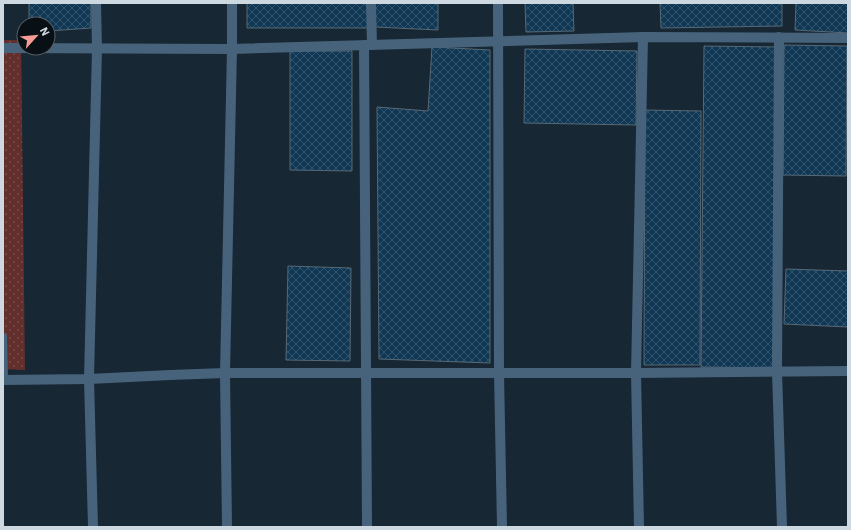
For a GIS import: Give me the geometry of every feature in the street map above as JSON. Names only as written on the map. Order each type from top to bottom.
[{"type":"street","points":[[93,527],[89,379],[97,49],[96,3]]},
{"type":"street","points":[[227,527],[225,373],[232,3]]},
{"type":"street","points":[[367,527],[366,373],[368,45],[371,3]]},
{"type":"street","points":[[498,3],[499,373],[502,527]]},
{"type":"street","points":[[3,48],[232,50],[643,37],[848,38]]},
{"type":"street","points":[[639,527],[636,373],[643,37]]},
{"type":"street","points":[[779,37],[777,371],[782,527]]},
{"type":"street","points":[[3,380],[89,379],[225,373],[636,373],[848,371]]},
{"type":"lane","points":[[3,337],[3,380]]},
{"type":"shaded area","points":[[3,40],[16,40],[16,56],[21,56],[25,370],[3,369]]},
{"type":"building","points":[[29,3],[91,3],[91,28],[56,30],[56,16],[29,16]]},
{"type":"building","points":[[247,3],[367,3],[368,28],[247,28]]},
{"type":"building","points":[[374,3],[438,3],[438,30],[375,27]]},
{"type":"building","points":[[525,3],[573,3],[574,31],[526,32]]},
{"type":"building","points":[[660,3],[782,3],[782,26],[661,28]]},
{"type":"building","points":[[796,3],[848,3],[848,33],[795,30]]},
{"type":"building","points":[[784,45],[847,46],[846,176],[783,175]]},
{"type":"building","points":[[704,46],[776,47],[773,368],[701,367]]},
{"type":"building","points":[[432,47],[490,50],[490,363],[379,359],[377,107],[428,111]]},
{"type":"building","points":[[525,49],[637,51],[636,125],[524,123]]},
{"type":"building","points":[[290,51],[352,51],[352,171],[290,170]]},
{"type":"building","points":[[645,110],[701,111],[700,365],[644,365]]},
{"type":"building","points":[[288,266],[351,268],[350,361],[286,360]]},
{"type":"building","points":[[786,269],[848,271],[848,327],[784,324]]}]
